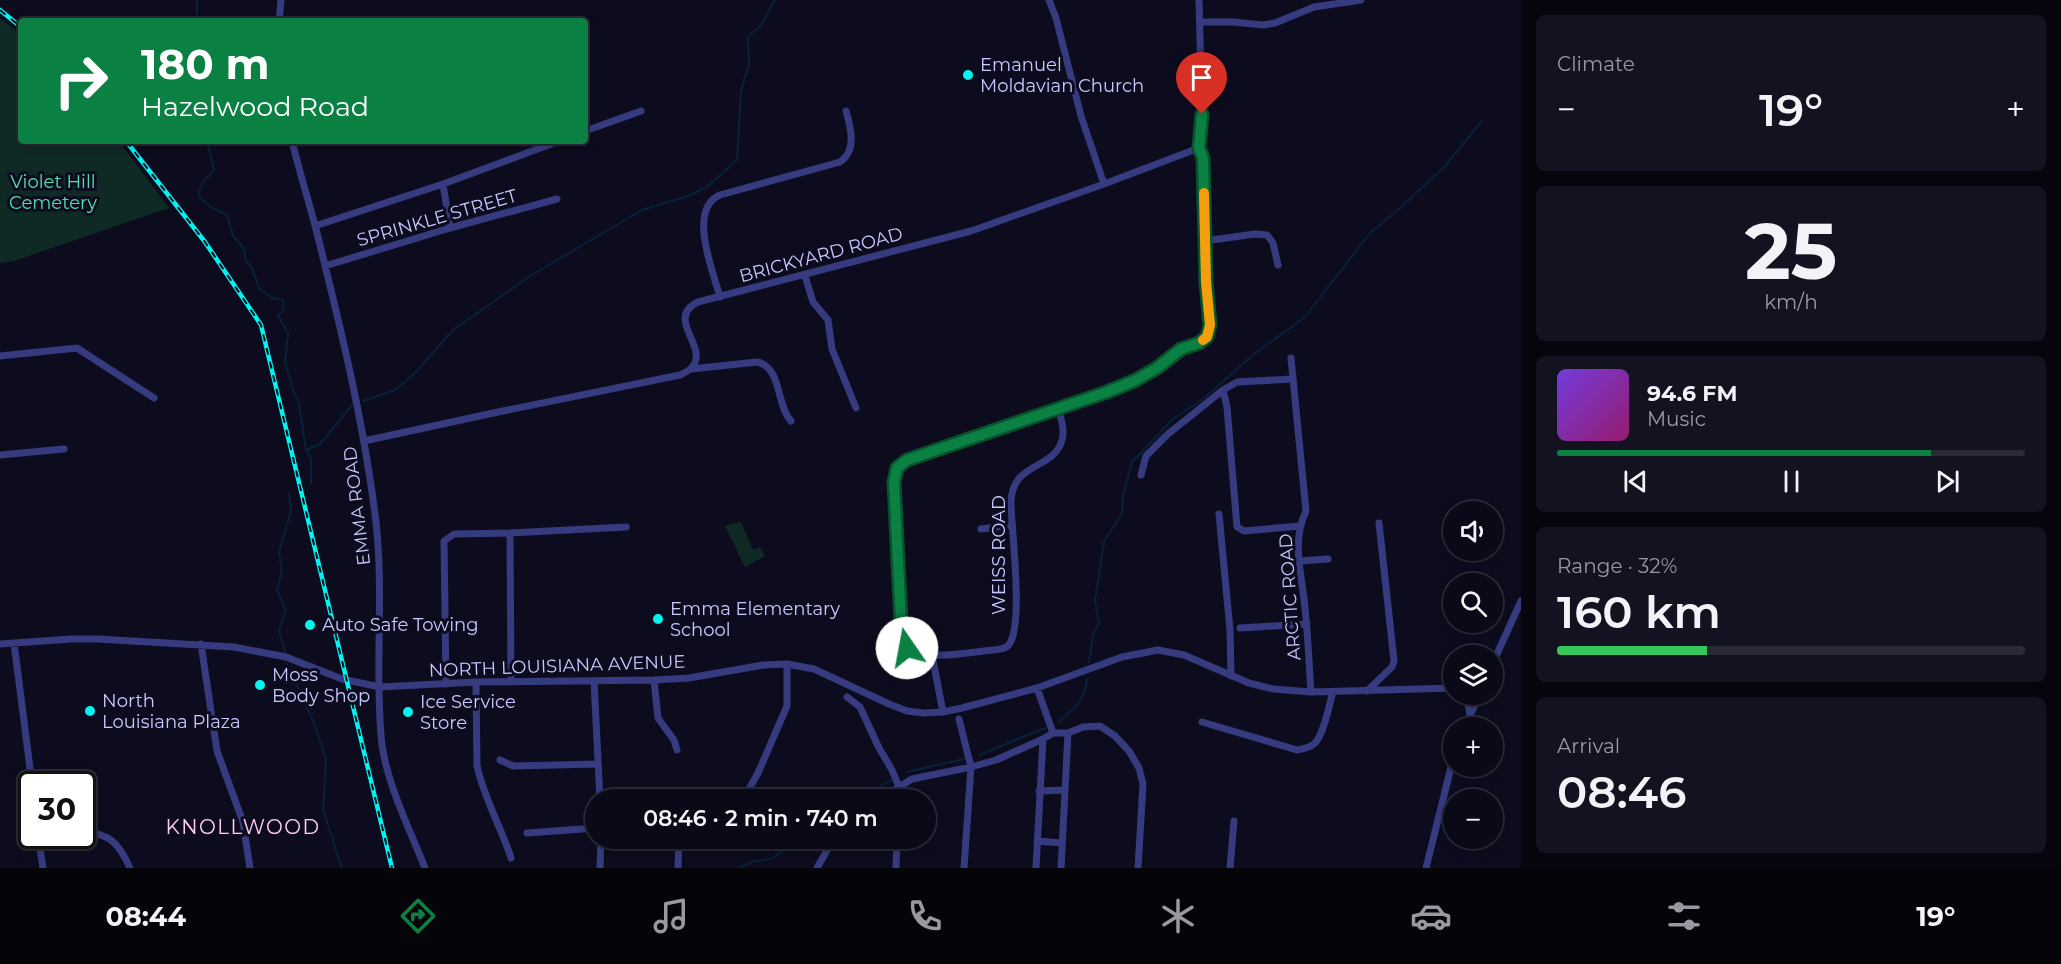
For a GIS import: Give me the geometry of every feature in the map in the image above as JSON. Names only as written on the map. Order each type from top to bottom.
[{"type":"street","points":[[279,18],[280,0]]},
{"type":"street","points":[[1049,0],[1056,18],[1081,116],[1104,184]]},
{"type":"street","points":[[942,712],[932,655],[916,653],[907,648],[901,622],[894,482],[897,468],[907,460],[1134,381],[1157,368],[1181,349],[1199,343],[1207,337],[1210,325],[1203,158],[1199,148],[1202,114],[1199,0]]},
{"type":"street","points":[[1200,22],[1263,25],[1314,7],[1364,1]]},
{"type":"street","points":[[588,130],[641,111]]},
{"type":"street","points":[[720,297],[703,234],[705,213],[711,201],[720,195],[829,167],[843,160],[851,143],[851,130],[846,111]]},
{"type":"street","name":"EMMA ROAD","points":[[293,144],[356,395],[364,441],[376,524],[381,591],[381,736],[389,776],[425,868]]},
{"type":"street","points":[[315,226],[442,184],[551,144]]},
{"type":"street","name":"BRICKYARD ROAD","points":[[691,369],[696,362],[696,353],[685,324],[687,310],[698,302],[971,231],[1199,148]]},
{"type":"street","points":[[442,184],[450,228]]},
{"type":"street","name":"SPRINKLE STREET","points":[[325,266],[450,228],[557,199]]},
{"type":"street","points":[[1205,241],[1255,234],[1267,235],[1273,243],[1278,265]]},
{"type":"street","points":[[805,276],[811,298],[828,320],[832,349],[856,408]]},
{"type":"street","points":[[0,356],[77,348],[154,398]]},
{"type":"street","name":"ARCTIC ROAD","points":[[1291,358],[1306,511],[1299,526],[1299,561],[1307,624],[1311,692]]},
{"type":"street","points":[[364,441],[680,375],[691,369],[757,362],[763,363],[772,372],[783,410],[790,421]]},
{"type":"street","points":[[1141,475],[1146,456],[1168,434],[1223,390],[1237,382],[1293,379]]},
{"type":"street","points":[[1223,390],[1227,407],[1238,527],[1244,531],[1299,526]]},
{"type":"street","name":"WEISS ROAD","points":[[932,655],[994,650],[1010,644],[1014,630],[1016,596],[1011,494],[1019,476],[1054,454],[1062,441],[1063,429],[1058,409]]},
{"type":"street","points":[[0,455],[64,449]]},
{"type":"street","points":[[1219,514],[1230,630],[1231,676]]},
{"type":"street","points":[[1367,692],[1392,667],[1394,661],[1379,523]]},
{"type":"street","points":[[981,529],[1012,525]]},
{"type":"street","points":[[446,684],[444,541],[454,534],[626,527]]},
{"type":"street","points":[[510,533],[511,682]]},
{"type":"street","points":[[1299,561],[1329,559]]},
{"type":"street","points":[[1501,645],[1521,601]]},
{"type":"street","points":[[1240,627],[1307,624]]},
{"type":"street","name":"NORTH LOUISIANA AVENUE","points":[[0,644],[80,639],[234,647],[294,660],[342,679],[380,687],[476,682],[654,680],[689,678],[762,665],[787,664],[814,669],[907,711],[942,712],[1037,688],[1122,657],[1149,651],[1171,651],[1249,683],[1274,688],[1311,692],[1443,689]]},
{"type":"street","points":[[14,644],[30,771]]},
{"type":"street","points":[[201,644],[217,751],[243,822],[250,868]]},
{"type":"street","points":[[749,789],[786,706],[787,664]]},
{"type":"street","points":[[654,680],[658,718],[674,740],[677,750]]},
{"type":"street","points":[[594,681],[599,789]]},
{"type":"street","points":[[476,682],[477,766],[511,858]]},
{"type":"street","points":[[1037,688],[1053,733]]},
{"type":"street","points":[[1202,722],[1297,750],[1306,749],[1314,744],[1319,736],[1333,692]]},
{"type":"street","points":[[847,697],[860,707],[899,787]]},
{"type":"street","points":[[1468,705],[1470,715]]},
{"type":"street","points":[[1470,715],[1474,705]]},
{"type":"street","points":[[959,719],[971,767],[964,868]]},
{"type":"street","points":[[896,789],[912,779],[996,760],[1053,733],[1068,733],[1083,727],[1100,726],[1122,743],[1139,768],[1143,784],[1138,868]]},
{"type":"street","points":[[1061,868],[1068,733]]},
{"type":"street","points":[[1036,868],[1043,739]]},
{"type":"street","points":[[500,760],[513,766],[598,764]]},
{"type":"street","points":[[1426,868],[1449,777]]},
{"type":"street","points":[[1040,791],[1065,790]]},
{"type":"street","points":[[1230,868],[1234,821]]},
{"type":"street","points":[[527,834],[585,829]]},
{"type":"street","points":[[96,833],[117,844],[130,868]]},
{"type":"street","points":[[1037,841],[1062,843]]},
{"type":"street","points":[[40,849],[43,868]]},
{"type":"street","points":[[600,868],[601,849]]},
{"type":"street","points":[[678,849],[678,868]]},
{"type":"street","points":[[817,868],[828,849]]},
{"type":"street","points":[[896,868],[897,849]]},
{"type":"green space","name":"Violet Hill Cemetery","points":[[0,18],[18,32],[18,144],[121,144],[169,208],[14,261],[0,263]]},
{"type":"green space","points":[[741,522],[753,550],[760,547],[765,556],[745,567],[725,526]]},
{"type":"waterway","points":[[197,0],[197,18]]},
{"type":"waterway","points":[[363,401],[395,390],[414,374],[453,330],[530,276],[642,210],[691,195],[708,186],[737,160],[741,90],[749,64],[748,37],[761,25],[775,0]]},
{"type":"waterway","points":[[1089,663],[1093,634],[1099,624],[1095,600],[1104,542],[1122,513],[1123,495],[1132,462],[1173,419],[1203,399],[1253,355],[1305,317],[1370,233],[1444,167],[1482,121]]},
{"type":"waterway","points":[[208,144],[214,170],[203,182],[198,196],[211,207],[227,215],[233,236],[244,249],[246,261],[252,268],[259,288],[272,298],[283,300],[284,309],[278,316],[288,333],[285,362],[299,403],[306,450],[311,459],[311,484]]},
{"type":"waterway","points":[[306,450],[320,444],[352,405]]},
{"type":"waterway","points":[[285,652],[279,630],[286,611],[277,590],[282,570],[279,552],[291,511],[289,493]]},
{"type":"waterway","points":[[287,664],[314,723],[326,760],[323,810],[342,868]]},
{"type":"waterway","points":[[1058,722],[1078,704],[1084,693],[1087,679]]},
{"type":"waterway","points":[[979,755],[1045,728]]},
{"type":"waterway","points":[[907,772],[964,759]]},
{"type":"waterway","points":[[876,789],[893,779]]},
{"type":"waterway","points":[[739,868],[754,861],[771,859],[785,849]]},
{"type":"railway","points":[[0,10],[18,25]]},
{"type":"railway","points":[[128,144],[205,242],[261,325],[392,868]]},
{"type":"slow traffic","points":[[1203,340],[1207,337],[1210,325],[1206,282],[1204,193]]},
{"type":"place","name":"Emanuel Moldavian Church","points":[[968,75]]},
{"type":"place","name":"Emma Elementary School","points":[[658,619]]},
{"type":"place","name":"Auto Safe Towing","points":[[310,625]]},
{"type":"place","name":"Moss Body Shop","points":[[260,685]]},
{"type":"place","name":"North Louisiana Plaza","points":[[90,711]]},
{"type":"place","name":"Ice Service Store","points":[[408,712]]},
{"type":"district","name":"KNOLLWOOD","points":[[243,827]]},
{"type":"route","points":[[907,648],[901,622],[894,482],[897,468],[907,460],[1134,381],[1157,368],[1181,349],[1199,343],[1207,337],[1210,325],[1206,282],[1203,158],[1199,148],[1202,114]]}]
